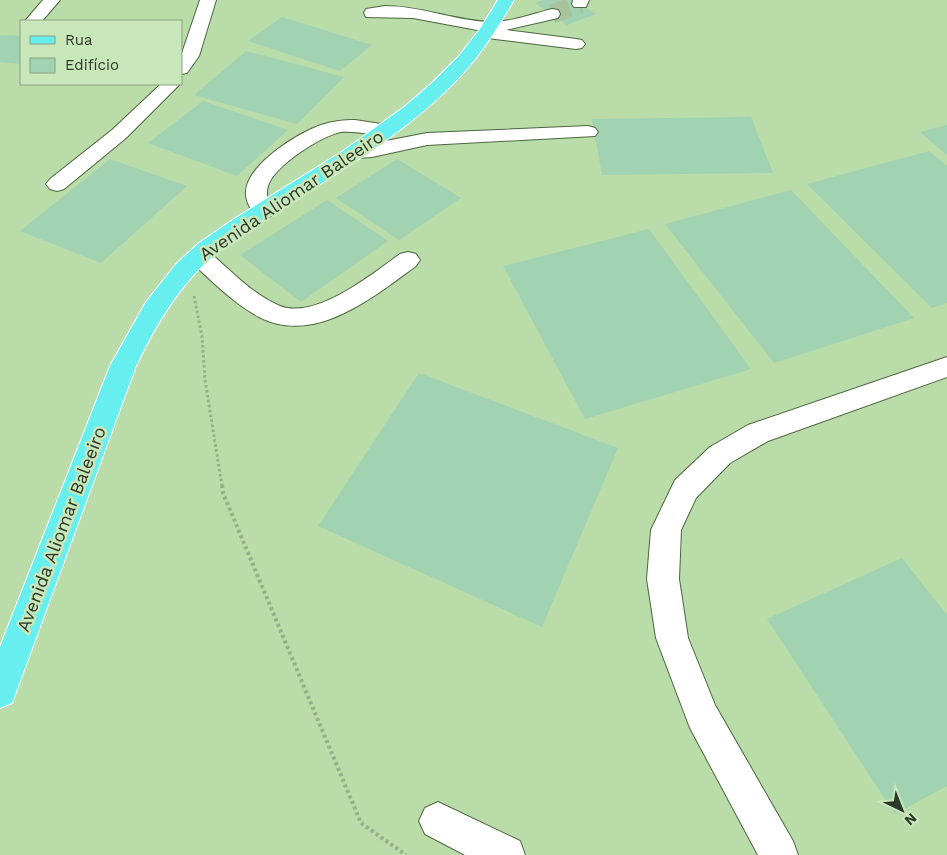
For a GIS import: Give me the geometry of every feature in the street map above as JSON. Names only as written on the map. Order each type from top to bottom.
[{"type":"main road","name":"Avenida Aliomar Baleeiro","points":[[0,691],[123,366],[138,333],[154,308],[199,256],[263,211],[357,152],[387,130],[440,84],[488,30],[506,0]]},
{"type":"street","points":[[34,20],[52,0]]},
{"type":"street","points":[[182,68],[190,56],[208,0]]},
{"type":"street","points":[[372,13],[396,10],[488,30],[576,44]]},
{"type":"street","points":[[488,30],[552,14]]},
{"type":"street","points":[[57,184],[119,134],[170,85]]},
{"type":"street","points":[[263,211],[257,202],[256,193],[258,183],[264,173],[311,137],[334,127],[345,126],[387,130]]},
{"type":"street","points":[[357,152],[372,151],[427,139],[588,132]]},
{"type":"street","points":[[199,256],[256,302],[278,315],[292,318],[303,318],[336,306],[365,290],[408,260]]},
{"type":"street","points":[[779,855],[702,716],[672,638],[663,579],[666,530],[686,489],[727,450],[758,433],[947,367]]},
{"type":"street","points":[[438,821],[506,855]]},
{"type":"path","points":[[167,291],[185,296],[192,286],[202,336],[205,380],[223,492],[357,813],[361,822],[406,855]]},
{"type":"shaded area","points":[[0,0],[947,0],[947,855],[0,855]]},
{"type":"building","points":[[543,0],[574,0],[596,14],[567,25],[535,3]]},
{"type":"building","points":[[282,17],[372,45],[340,71],[248,41]]},
{"type":"building","points":[[0,35],[20,36],[20,64],[0,62]]},
{"type":"building","points":[[246,51],[344,77],[297,124],[194,95]]},
{"type":"building","points":[[203,101],[288,130],[237,176],[148,143]]},
{"type":"building","points":[[751,117],[773,173],[602,175],[592,119]]},
{"type":"building","points":[[947,125],[947,155],[920,132]]},
{"type":"building","points":[[929,151],[947,166],[947,303],[932,308],[807,184]]},
{"type":"building","points":[[110,159],[187,186],[101,263],[20,231]]},
{"type":"building","points":[[397,159],[461,198],[399,240],[336,198]]},
{"type":"building","points":[[791,190],[914,318],[774,363],[665,224]]},
{"type":"building","points":[[327,200],[388,241],[301,302],[240,255]]},
{"type":"building","points":[[649,229],[751,369],[585,419],[503,266]]},
{"type":"building","points":[[419,373],[618,448],[542,627],[318,526]]},
{"type":"building","points":[[902,558],[947,615],[947,786],[895,814],[767,619]]},
{"type":"tunnel","points":[[552,14],[580,4]]}]
